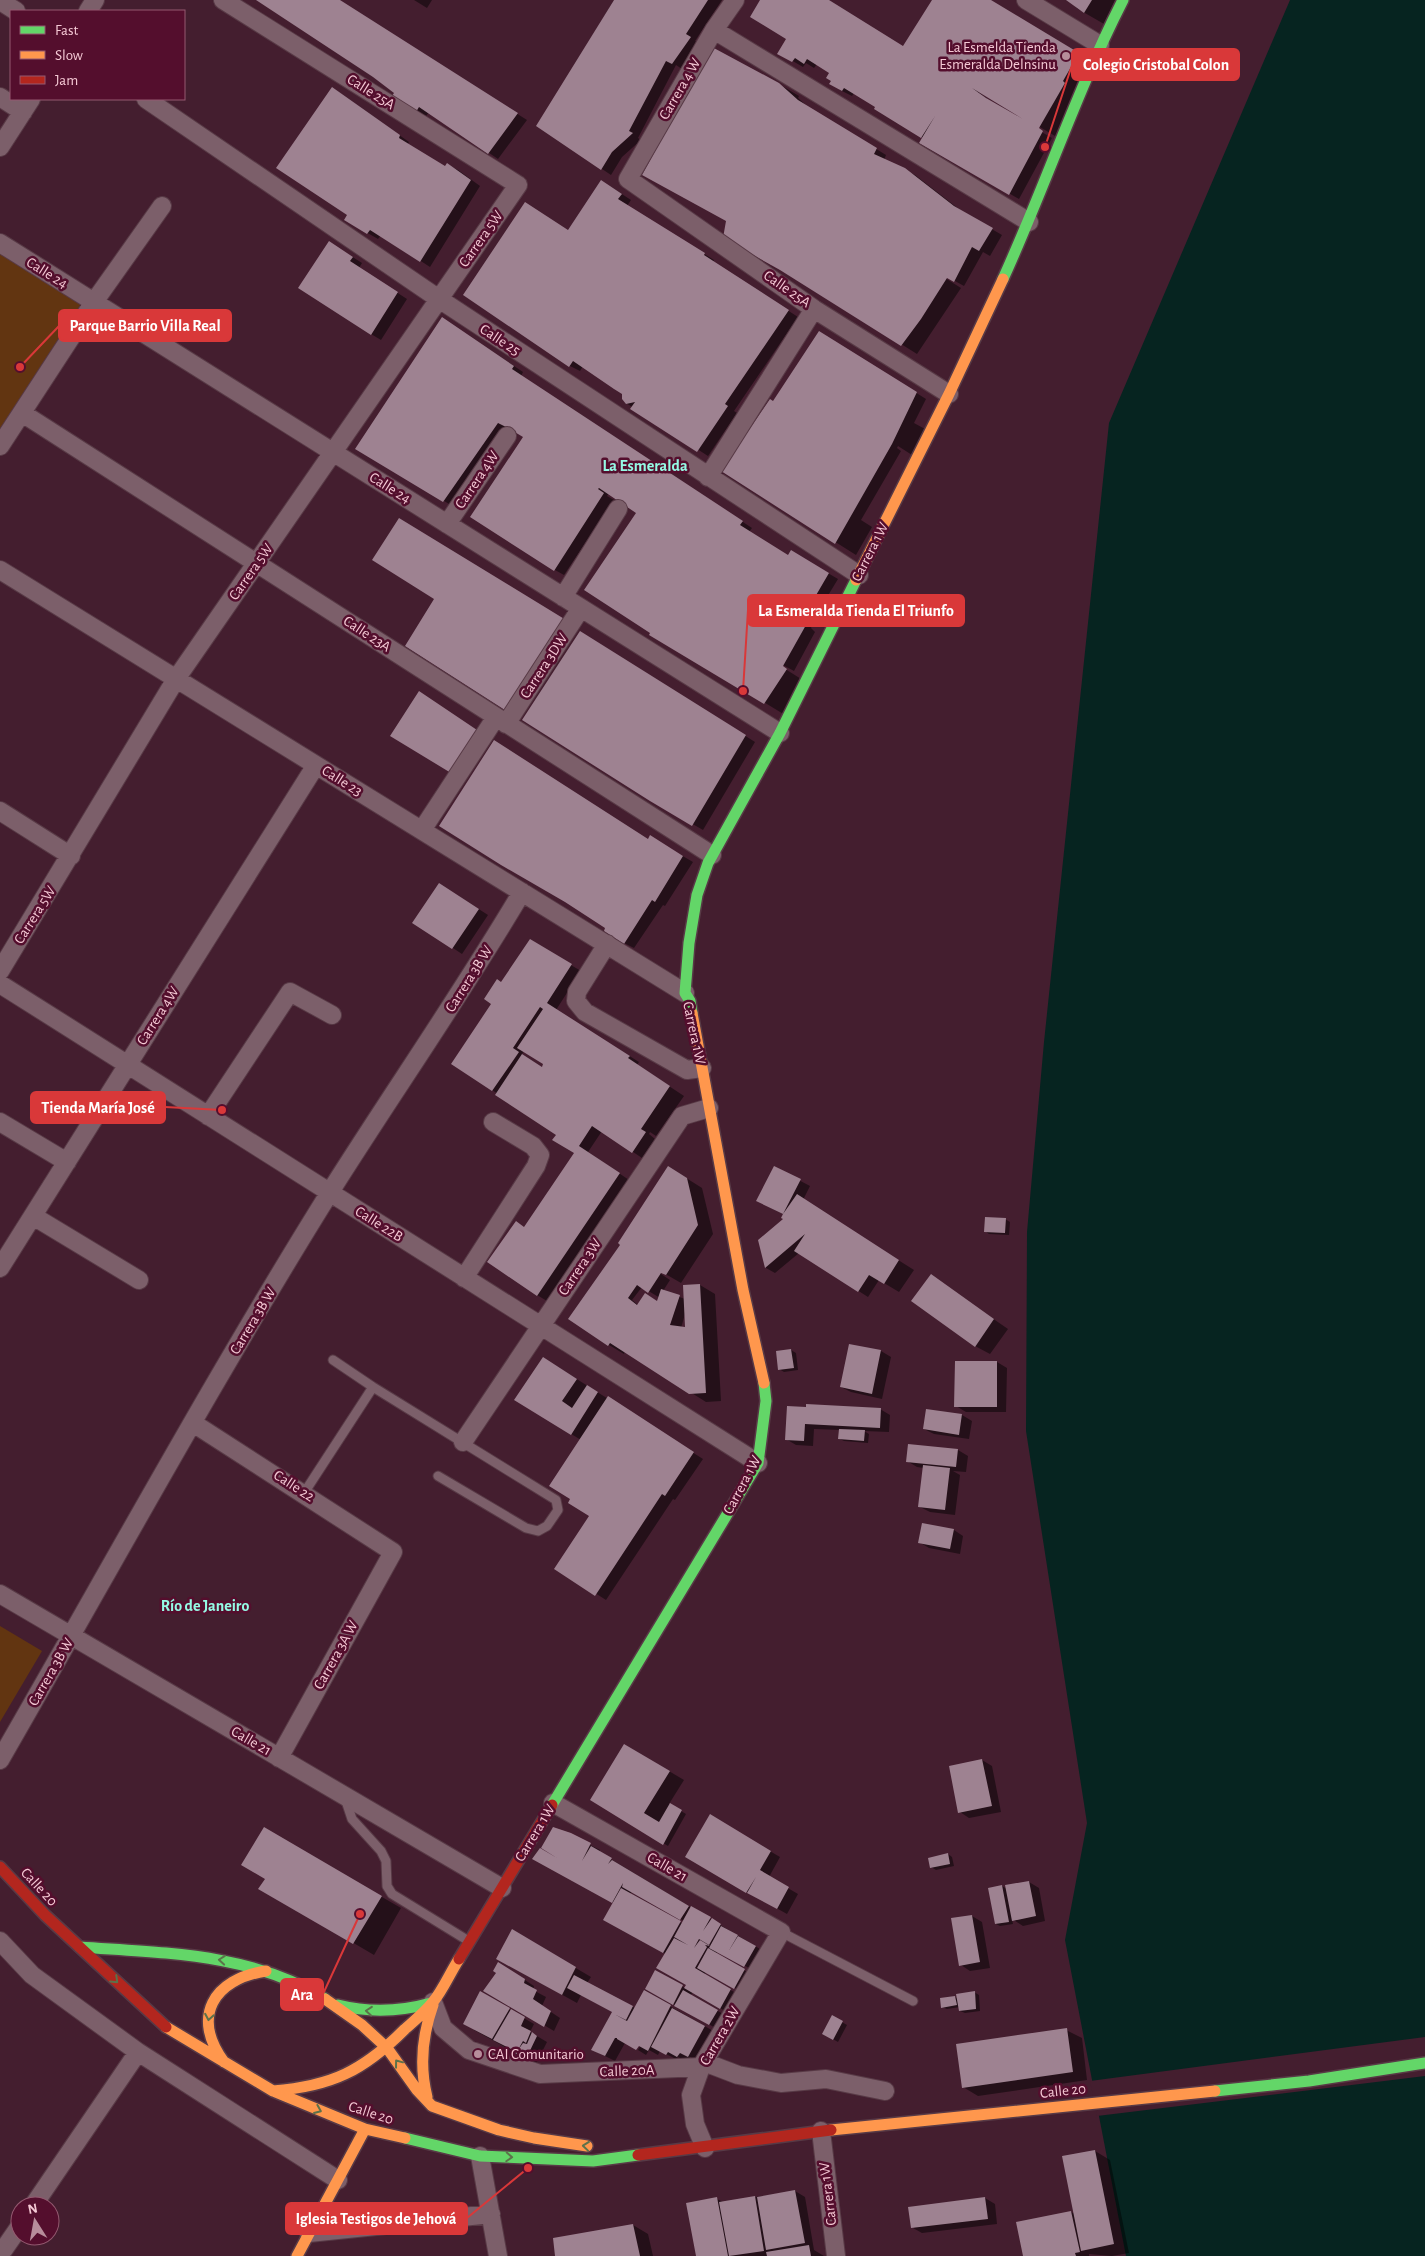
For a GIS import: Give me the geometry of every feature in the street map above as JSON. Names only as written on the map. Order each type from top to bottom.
[{"type":"main road","name":"Carrera 1W","points":[[273,2091],[298,2090],[322,2085],[345,2076],[367,2064],[434,2002],[758,1463],[762,1444],[766,1401],[763,1374],[743,1290],[690,1001],[685,993],[691,915],[700,882],[712,855],[780,733],[949,394],[1029,222],[1100,45],[1123,0]]},
{"type":"main road","name":"Calle 20","points":[[0,1867],[39,1909],[172,2032],[273,2091],[365,2129],[480,2156],[593,2162],[821,2131],[1309,2081],[1425,2063]]},
{"type":"main road","name":"Calle 20","points":[[80,1947],[230,1960],[269,1971],[306,1988],[334,2004],[386,2048],[429,2104],[466,2120],[506,2132],[558,2143],[602,2148],[705,2148]]},
{"type":"main road","points":[[228,2065],[217,2054],[210,2040],[208,2025],[210,2010],[216,1996],[226,1984],[239,1976],[254,1971],[269,1971]]},
{"type":"main road","points":[[334,2004],[359,2011],[384,2013],[409,2010],[434,2002]]},
{"type":"main road","points":[[429,2104],[422,2079],[421,2053],[425,2027],[434,2002]]},
{"type":"main road","points":[[297,2256],[365,2129]]},
{"type":"street","name":"Calle 25A","points":[[224,0],[518,185]]},
{"type":"street","name":"Carrera 4 W","points":[[628,179],[714,30],[735,0]]},
{"type":"street","points":[[1026,0],[1100,45]]},
{"type":"street","points":[[0,1],[14,10]]},
{"type":"street","points":[[714,30],[1029,222]]},
{"type":"street","points":[[0,147],[27,105],[10,100]]},
{"type":"street","name":"Calle 25","points":[[147,100],[439,299],[859,575]]},
{"type":"street","name":"Calle 25A","points":[[628,179],[814,308],[949,394]]},
{"type":"street","name":"Carrera 5W","points":[[0,971],[176,679],[518,185]]},
{"type":"street","points":[[0,446],[94,302],[162,206]]},
{"type":"street","name":"Calle 24","points":[[0,243],[780,733]]},
{"type":"street","points":[[708,477],[814,308]]},
{"type":"street","name":"Calle 23A","points":[[22,413],[712,855]]},
{"type":"street","name":"Carrera 4W","points":[[447,524],[507,436]]},
{"type":"street","points":[[563,597],[618,509]]},
{"type":"street","name":"Calle 23","points":[[0,570],[685,993]]},
{"type":"street","name":"Carrera 3DW","points":[[422,830],[581,608]]},
{"type":"street","name":"Carrera 4W","points":[[0,1268],[316,764]]},
{"type":"street","points":[[0,811],[70,856]]},
{"type":"street","name":"Carrera 3B W","points":[[0,1760],[193,1423],[330,1193],[473,973],[522,892]]},
{"type":"street","points":[[607,944],[578,992],[576,1001],[585,1012],[687,1070],[702,1068]]},
{"type":"street","name":"Calle 22B","points":[[0,984],[758,1463]]},
{"type":"street","points":[[208,1116],[290,992],[332,1015]]},
{"type":"street","name":"Carrera 3W","points":[[464,1442],[682,1116],[709,1108]]},
{"type":"street","points":[[0,1122],[67,1162]]},
{"type":"street","points":[[464,1278],[536,1166],[540,1155],[533,1146],[493,1122]]},
{"type":"street","points":[[33,1216],[139,1280]]},
{"type":"street","name":"Calle 22","points":[[193,1423],[393,1552]]},
{"type":"street","name":"Carrera 3A W","points":[[279,1758],[393,1552]]},
{"type":"street","name":"Calle 21","points":[[0,1594],[502,1888]]},
{"type":"street","name":"Calle 21","points":[[553,1803],[781,1932]]},
{"type":"street","name":"Carrera 2W","points":[[705,2148],[695,2124],[691,2095],[702,2065],[781,1932]]},
{"type":"street","points":[[0,1940],[32,1975],[138,2052],[338,2180]]},
{"type":"street","name":"Calle 20A","points":[[434,2002],[443,2028],[469,2050],[540,2074],[702,2065]]},
{"type":"street","points":[[41,2196],[138,2052]]},
{"type":"street","points":[[702,2065],[738,2075],[781,2083],[826,2079],[885,2091]]},
{"type":"street","name":"Carrera 1W","points":[[821,2131],[836,2256]]},
{"type":"street","points":[[480,2156],[498,2256]]},
{"type":"street","points":[[309,2233],[490,2214]]},
{"type":"street","points":[[4,2249],[10,2240]]},
{"type":"lane","points":[[333,1360],[373,1387],[556,1500],[558,1510],[547,1526],[538,1531],[526,1528],[438,1476]]},
{"type":"lane","points":[[304,1493],[373,1387]]},
{"type":"lane","points":[[344,1796],[352,1819],[381,1851],[386,1861],[388,1886],[392,1894],[470,1942]]},
{"type":"lane","points":[[781,1932],[913,2001]]},
{"type":"shaded area","points":[[1290,0],[1425,0],[1425,2256],[1126,2256],[1065,1940],[1087,1823],[1026,1431],[1027,1232],[1044,1042],[1109,423]]},
{"type":"shaded area","points":[[0,253],[81,304],[0,429]]},
{"type":"shaded area","points":[[0,1626],[42,1651],[0,1722]]},
{"type":"pier","points":[[1425,2037],[1425,2076],[1097,2116],[1090,2081]]},
{"type":"building","points":[[256,0],[340,0],[518,113],[488,154],[419,107],[416,112],[392,96],[394,93],[373,77]]},
{"type":"building","points":[[614,0],[708,0],[686,34],[691,37],[672,64],[666,61],[629,131],[633,133],[612,152],[601,170],[536,126]]},
{"type":"building","points":[[760,0],[829,0],[903,46],[932,0],[991,0],[1079,53],[1063,81],[1065,83],[1039,128],[1043,131],[1009,195],[919,143],[935,116],[921,138],[844,88],[842,91],[829,84],[831,81],[826,78],[829,73],[807,59],[804,64],[795,58],[792,62],[777,54],[786,39],[750,17]],"holes":[[[972,88],[1023,119],[986,98]]]},
{"type":"building","points":[[1066,0],[1092,0],[1084,13]]},
{"type":"building","points":[[712,47],[779,83],[798,100],[877,148],[874,154],[905,168],[954,206],[993,228],[979,251],[972,247],[954,282],[947,278],[901,346],[780,270],[723,238],[726,221],[642,175]]},
{"type":"building","points":[[332,87],[400,135],[399,138],[445,166],[447,163],[471,180],[420,262],[370,230],[367,234],[344,220],[347,215],[276,168]]},
{"type":"building","points":[[601,180],[622,194],[618,199],[705,253],[704,255],[789,310],[725,404],[728,406],[697,452],[630,409],[635,402],[626,404],[622,399],[622,394],[573,361],[569,367],[463,295],[525,202],[568,230]]},
{"type":"building","points":[[329,241],[353,257],[350,261],[398,292],[371,335],[298,288]]},
{"type":"building","points":[[442,317],[514,366],[512,369],[743,521],[740,525],[788,555],[791,550],[829,573],[801,621],[806,625],[783,666],[787,669],[764,704],[649,635],[650,633],[584,590],[636,513],[599,488],[604,493],[554,571],[470,517],[523,437],[498,423],[443,502],[355,449]]},
{"type":"building","points":[[819,331],[917,392],[892,444],[835,544],[721,471],[770,399],[773,401]]},
{"type":"building","points":[[399,518],[566,620],[508,712],[405,646],[434,599],[372,560]]},
{"type":"building","points":[[580,631],[746,735],[692,826],[522,720]]},
{"type":"building","points":[[419,691],[477,730],[451,773],[390,736]]},
{"type":"building","points":[[494,740],[648,839],[650,835],[683,856],[655,902],[652,900],[624,944],[604,931],[605,928],[565,902],[439,826]]},
{"type":"building","points":[[439,883],[479,909],[452,949],[412,923]]},
{"type":"building","points":[[530,939],[572,964],[547,1003],[630,1056],[628,1058],[670,1086],[641,1129],[646,1132],[632,1153],[592,1126],[579,1146],[620,1173],[537,1296],[487,1262],[516,1221],[524,1227],[574,1153],[552,1140],[556,1135],[495,1095],[522,1054],[542,1067],[543,1064],[517,1048],[543,1009],[540,1007],[513,1048],[519,1052],[492,1091],[451,1064],[491,1004],[484,999],[497,979],[501,982]]},
{"type":"building","points":[[668,1166],[687,1178],[698,1225],[666,1275],[661,1273],[648,1293],[637,1285],[628,1298],[637,1305],[645,1293],[657,1301],[661,1289],[680,1295],[670,1325],[685,1327],[683,1285],[700,1284],[706,1393],[689,1394],[610,1343],[608,1346],[568,1319],[620,1245],[618,1243]]},
{"type":"building","points":[[774,1166],[801,1179],[783,1214],[756,1201]]},
{"type":"building","points":[[797,1194],[899,1260],[884,1284],[869,1275],[858,1292],[794,1251],[805,1234],[765,1268],[758,1240],[783,1219],[781,1218]]},
{"type":"building","points":[[985,1217],[1006,1218],[1005,1233],[984,1232]]},
{"type":"building","points":[[931,1274],[994,1319],[975,1347],[911,1301]]},
{"type":"building","points":[[849,1344],[881,1350],[872,1394],[840,1387]]},
{"type":"building","points":[[791,1349],[794,1368],[778,1370],[776,1351]]},
{"type":"building","points":[[543,1357],[577,1379],[562,1401],[572,1408],[587,1385],[598,1392],[571,1435],[514,1400]]},
{"type":"building","points":[[955,1361],[997,1361],[997,1407],[954,1407]]},
{"type":"building","points":[[608,1396],[694,1452],[665,1496],[662,1494],[595,1596],[554,1569],[589,1516],[568,1503],[570,1499],[549,1486]]},
{"type":"building","points":[[806,1404],[881,1408],[880,1428],[805,1424],[804,1441],[785,1440],[787,1406],[806,1407]]},
{"type":"building","points":[[926,1409],[962,1414],[959,1435],[923,1429]]},
{"type":"building","points":[[839,1429],[865,1430],[864,1441],[838,1439]]},
{"type":"building","points":[[908,1444],[958,1449],[956,1467],[906,1462]]},
{"type":"building","points":[[923,1465],[950,1468],[945,1510],[918,1507]]},
{"type":"building","points":[[922,1523],[954,1529],[950,1549],[918,1543]]},
{"type":"building","points":[[624,1744],[670,1771],[644,1813],[659,1822],[670,1803],[682,1810],[663,1845],[590,1800]]},
{"type":"building","points":[[982,1759],[992,1806],[958,1813],[949,1766]]},
{"type":"building","points":[[710,1814],[771,1851],[760,1870],[789,1887],[777,1909],[747,1893],[756,1877],[746,1893],[685,1857]]},
{"type":"building","points":[[264,1827],[382,1896],[353,1944],[258,1889],[265,1879],[241,1865]]},
{"type":"building","points":[[553,1827],[591,1843],[582,1861],[591,1846],[612,1858],[608,1864],[612,1860],[689,1906],[680,1920],[622,1887],[623,1883],[612,1903],[532,1859],[540,1848],[557,1858],[541,1848]]},
{"type":"building","points":[[948,1853],[950,1864],[930,1868],[928,1858]]},
{"type":"building","points":[[1029,1881],[1036,1916],[1012,1921],[1005,1885]]},
{"type":"building","points":[[1002,1885],[1009,1922],[995,1924],[988,1888]]},
{"type":"building","points":[[621,1888],[681,1921],[663,1953],[603,1920]]},
{"type":"building","points":[[691,1906],[711,1917],[703,1931],[712,1918],[721,1924],[709,1945],[699,1939],[694,1948],[700,1940],[710,1946],[705,1945],[707,1947],[695,1968],[731,1989],[720,2009],[684,1988],[686,1985],[656,1968],[674,1938],[688,1945],[674,1937]]},
{"type":"building","points":[[972,1915],[980,1962],[959,1966],[951,1918]]},
{"type":"building","points":[[721,1926],[738,1935],[728,1952],[738,1936],[756,1946],[744,1967],[709,1948]]},
{"type":"building","points":[[512,1929],[576,1967],[562,1995],[496,1959]]},
{"type":"building","points":[[708,1948],[745,1969],[734,1989],[697,1968]]},
{"type":"building","points":[[498,1962],[525,1979],[524,1983],[537,1990],[533,1999],[551,2011],[544,2027],[483,1991],[496,1973],[493,1971]]},
{"type":"building","points":[[655,1970],[683,1985],[673,2005],[645,1989]]},
{"type":"building","points":[[574,1975],[633,2006],[626,2020],[614,2014],[627,2021],[644,1990],[671,2005],[648,2051],[639,2046],[636,2050],[617,2038],[615,2038],[605,2056],[591,2050],[612,2012],[567,1988]]},
{"type":"building","points":[[683,1990],[718,2010],[709,2025],[674,2006]]},
{"type":"building","points":[[480,1991],[510,2008],[492,2039],[463,2024]]},
{"type":"building","points":[[975,1991],[976,2009],[959,2011],[956,1994]]},
{"type":"building","points":[[955,1996],[957,2005],[941,2008],[940,1998]]},
{"type":"building","points":[[672,2008],[705,2026],[688,2057],[680,2053],[677,2057],[668,2052],[666,2055],[651,2047]]},
{"type":"building","points":[[511,2009],[525,2017],[521,2026],[531,2031],[526,2043],[523,2041],[518,2050],[515,2051],[493,2040]]},
{"type":"building","points":[[832,2015],[843,2021],[833,2040],[822,2034]]},
{"type":"building","points":[[1067,2028],[1073,2072],[962,2088],[956,2044]]},
{"type":"building","points":[[532,2032],[537,2036],[526,2059],[515,2053],[523,2043],[527,2044]]},
{"type":"building","points":[[1095,2150],[1114,2244],[1081,2251],[1062,2156]]},
{"type":"building","points":[[795,2190],[805,2243],[766,2250],[757,2197]]},
{"type":"building","points":[[755,2196],[764,2251],[729,2256],[719,2202]]},
{"type":"building","points":[[717,2197],[728,2256],[696,2256],[686,2203]]},
{"type":"building","points":[[985,2197],[988,2219],[911,2228],[908,2207]]},
{"type":"building","points":[[1071,2211],[1080,2252],[1075,2253],[1076,2256],[1023,2256],[1016,2222]]},
{"type":"building","points":[[633,2224],[640,2256],[555,2256],[553,2238]]},
{"type":"building","points":[[809,2245],[811,2256],[767,2256],[766,2252]]},
{"type":"traffic: fast","points":[[1003,279],[1106,34],[1123,0]]},
{"type":"traffic: fast","points":[[692,1013],[690,1001],[685,993],[689,943],[697,895],[708,863],[780,733],[856,580]]},
{"type":"traffic: fast","points":[[552,1805],[758,1463],[766,1401],[764,1383]]},
{"type":"traffic: fast","points":[[80,1947],[175,1954],[238,1964],[268,1972],[297,1984],[325,1999]]},
{"type":"traffic: fast","points":[[338,2005],[373,2010],[396,2010],[431,2003]]},
{"type":"traffic: fast","points":[[1215,2091],[1309,2081],[1425,2063]]},
{"type":"traffic: fast","points":[[405,2138],[480,2156],[593,2161],[638,2155]]},
{"type":"traffic: slow","points":[[856,580],[949,394],[1003,279]]},
{"type":"traffic: slow","points":[[692,1013],[743,1290],[764,1383]]},
{"type":"traffic: slow","points":[[273,2091],[294,2089],[330,2080],[345,2074],[375,2056],[430,2006],[459,1959]]},
{"type":"traffic: slow","points":[[224,2062],[214,2045],[209,2030],[209,2016],[213,2003],[221,1991],[232,1982],[248,1975],[266,1971]]},
{"type":"traffic: slow","points":[[325,1999],[362,2025],[387,2048],[417,2090],[432,2106],[499,2130],[534,2138],[587,2146]]},
{"type":"traffic: slow","points":[[427,2097],[422,2062],[426,2028],[433,2005]]},
{"type":"traffic: slow","points":[[166,2027],[273,2091],[365,2129],[405,2138]]},
{"type":"traffic: slow","points":[[831,2130],[1215,2091]]},
{"type":"traffic: slow","points":[[297,2256],[365,2129]]},
{"type":"traffic: jam","points":[[459,1959],[552,1805]]},
{"type":"traffic: jam","points":[[0,1867],[45,1915],[166,2027]]},
{"type":"traffic: jam","points":[[638,2155],[831,2130]]},
{"type":"place","name":"La Esmelda Tienda Esmeralda Delnsinu","points":[[1066,56]]},
{"type":"place","name":"Colegio Cristobal Colon","points":[[1045,147]]},
{"type":"place","name":"Parque Barrio Villa Real","points":[[20,367]]},
{"type":"place","name":"La Esmeralda Tienda El Triunfo","points":[[743,691]]},
{"type":"place","name":"Tienda María José","points":[[222,1110]]},
{"type":"place","name":"Ara","points":[[360,1914]]},
{"type":"place","name":"CAI Comunitario","points":[[478,2054]]},
{"type":"place","name":"Iglesia Testigos de Jehová","points":[[528,2168]]},
{"type":"district","name":"La Esmeralda","points":[[645,466]]},
{"type":"district","name":"Río de Janeiro","points":[[205,1606]]}]
